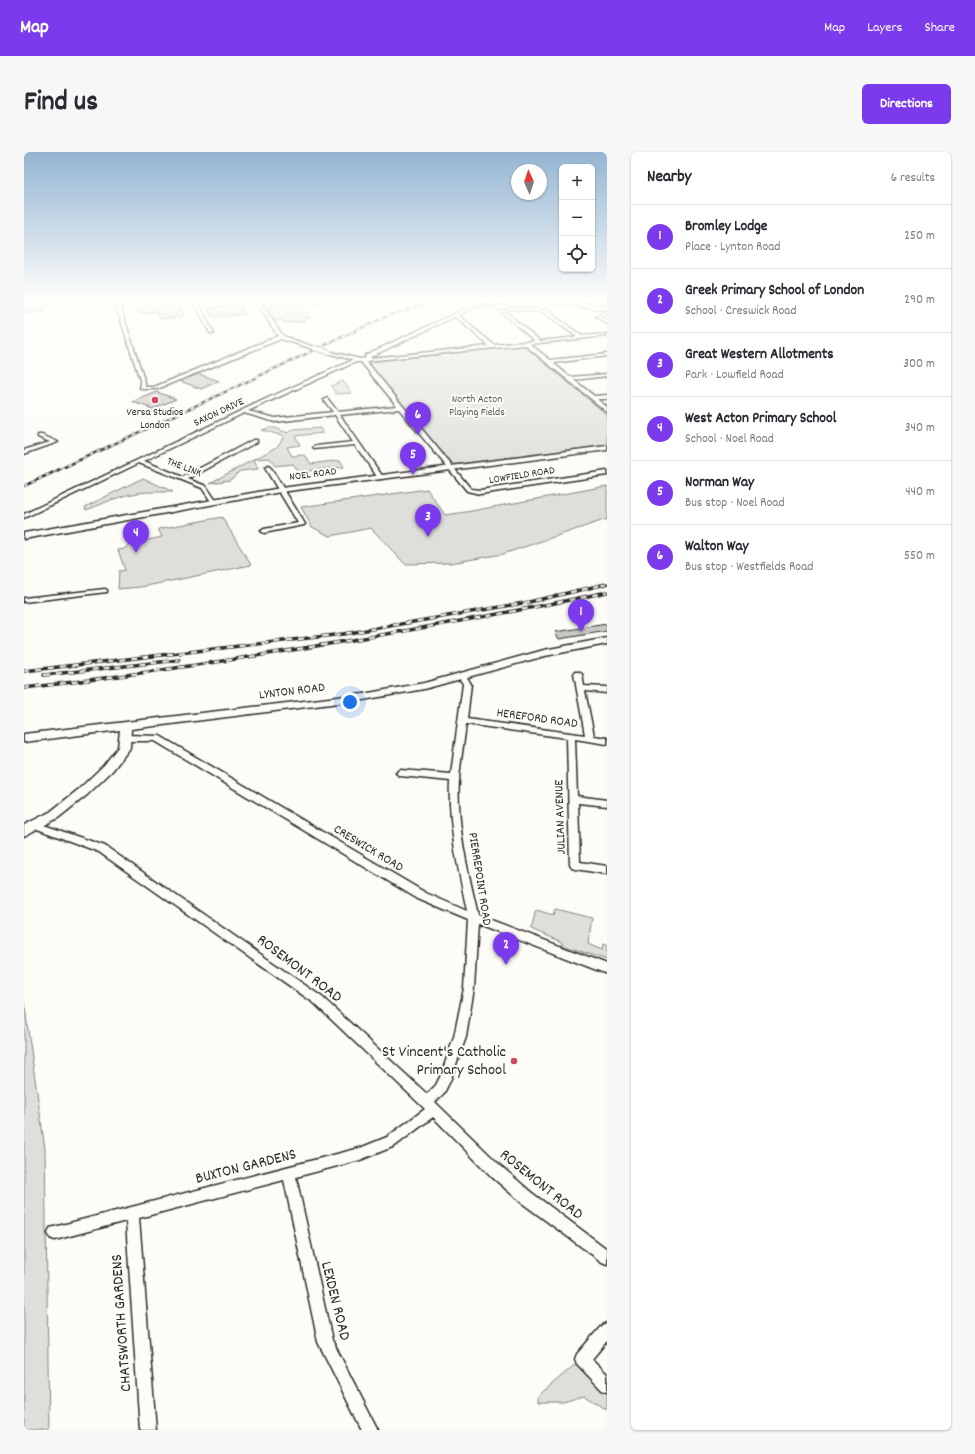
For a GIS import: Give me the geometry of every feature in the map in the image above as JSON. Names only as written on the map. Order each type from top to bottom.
[{"type":"street","points":[[135,359],[143,383],[142,388],[144,389],[155,388],[228,359]]},
{"type":"street","name":"LOWFIELD ROAD","points":[[364,359],[400,407],[469,490],[480,492],[607,473]]},
{"type":"street","name":"SAXON DRIVE","points":[[24,516],[245,412],[364,359]]},
{"type":"street","points":[[544,359],[607,410]]},
{"type":"street","points":[[548,362],[576,359]]},
{"type":"street","points":[[569,379],[607,375]]},
{"type":"street","points":[[593,398],[607,397]]},
{"type":"street","points":[[327,400],[380,477]]},
{"type":"street","points":[[245,412],[275,420],[400,407]]},
{"type":"street","points":[[24,452],[55,442],[40,436]]},
{"type":"street","points":[[183,479],[255,441]]},
{"type":"street","points":[[316,448],[357,443]]},
{"type":"street","name":"NOEL ROAD","points":[[24,536],[281,490],[607,448]]},
{"type":"street","name":"THE LINK","points":[[139,462],[204,487],[214,502]]},
{"type":"street","points":[[264,531],[302,524],[268,468]]},
{"type":"street","points":[[24,600],[105,591]]},
{"type":"street","name":"LYNTON ROAD","points":[[24,738],[363,698],[424,686],[544,653],[607,641]]},
{"type":"street","points":[[578,674],[590,739]]},
{"type":"street","name":"PIERREPOINT ROAD","points":[[431,1105],[446,1077],[460,1037],[469,988],[473,937],[473,918],[457,834],[454,803],[455,778],[467,684],[462,676]]},
{"type":"street","points":[[580,688],[607,690]]},
{"type":"street","name":"HEREFORD ROAD","points":[[463,721],[607,741]]},
{"type":"street","points":[[30,828],[54,814],[83,792],[108,768],[124,748],[126,726]]},
{"type":"street","name":"JULIAN AVENUE","points":[[571,737],[575,865],[607,870]]},
{"type":"street","name":"CRESWICK ROAD","points":[[125,738],[157,738],[422,896],[473,918],[607,969]]},
{"type":"street","points":[[400,773],[455,778]]},
{"type":"street","points":[[573,799],[607,803]]},
{"type":"street","name":"ROSEMONT ROAD","points":[[30,828],[102,849],[318,1000],[431,1105],[497,1172],[527,1198],[607,1257]]},
{"type":"street","name":"BUXTON GARDENS","points":[[55,1233],[289,1174],[360,1154],[391,1142],[431,1105]]},
{"type":"street","name":"LEXDEN ROAD","points":[[289,1174],[325,1342],[370,1430]]},
{"type":"street","name":"CHATSWORTH GARDENS","points":[[132,1214],[148,1430]]},
{"type":"street","points":[[607,1330],[582,1359],[607,1385]]},
{"type":"green space","name":"North Acton Playing Fields","points":[[402,359],[539,359],[607,415],[607,445],[452,464],[368,363]]},
{"type":"green space","points":[[343,381],[352,393],[336,394],[331,386]]},
{"type":"green space","points":[[274,428],[288,433],[292,430],[320,428],[323,433],[295,436],[300,445],[287,447],[292,456],[305,455],[311,464],[340,460],[344,467],[299,472],[293,464],[275,466],[270,458],[255,459],[277,447],[284,436],[261,430]]},
{"type":"green space","points":[[254,459],[258,469],[240,471],[230,480],[210,483]]},
{"type":"green space","points":[[143,478],[173,492],[130,494],[86,510],[85,507]]},
{"type":"green space","points":[[607,486],[607,519],[503,554],[451,563],[405,564],[371,528],[330,536],[312,527],[301,507],[427,489],[445,515]]},
{"type":"green space","points":[[222,517],[251,565],[141,587],[118,589],[119,571],[125,570],[118,550],[124,549],[131,543],[130,540],[142,538],[144,541],[162,537],[158,529]]},
{"type":"green space","points":[[555,909],[592,918],[588,944],[602,950],[603,944],[607,945],[607,960],[562,945],[562,942],[531,929],[536,910],[553,915]]},
{"type":"green space","points":[[24,1001],[45,1149],[49,1430],[24,1430]]},
{"type":"green space","points":[[578,1362],[607,1387],[607,1410],[584,1396],[563,1402],[538,1402],[538,1396]]},
{"type":"building","points":[[199,374],[219,381],[201,389],[180,381]]},
{"type":"building","name":"Versa Studios London","points":[[157,392],[176,399],[153,409],[133,402]]},
{"type":"building","points":[[607,624],[607,631],[559,639],[555,632]]},
{"type":"railway","points":[[24,486],[296,359]]},
{"type":"railway","points":[[24,671],[343,634],[529,602],[604,585]]},
{"type":"railway","points":[[24,688],[150,672],[316,646],[483,617],[607,592]]},
{"type":"railway","points":[[44,675],[179,660]]},
{"type":"place","name":"Versa Studios London","points":[[155,400]]},
{"type":"place","name":"Walton Way","points":[[418,435]]},
{"type":"place","name":"Norman Way","points":[[413,475]]},
{"type":"place","name":"Great Western Allotments","points":[[428,537]]},
{"type":"place","name":"West Acton Primary School","points":[[136,553]]},
{"type":"place","name":"Bromley Lodge","points":[[581,632]]},
{"type":"place","name":"Greek Primary School of London","points":[[506,965]]},
{"type":"place","name":"St Vincent's Catholic Primary School","points":[[514,1061]]}]
